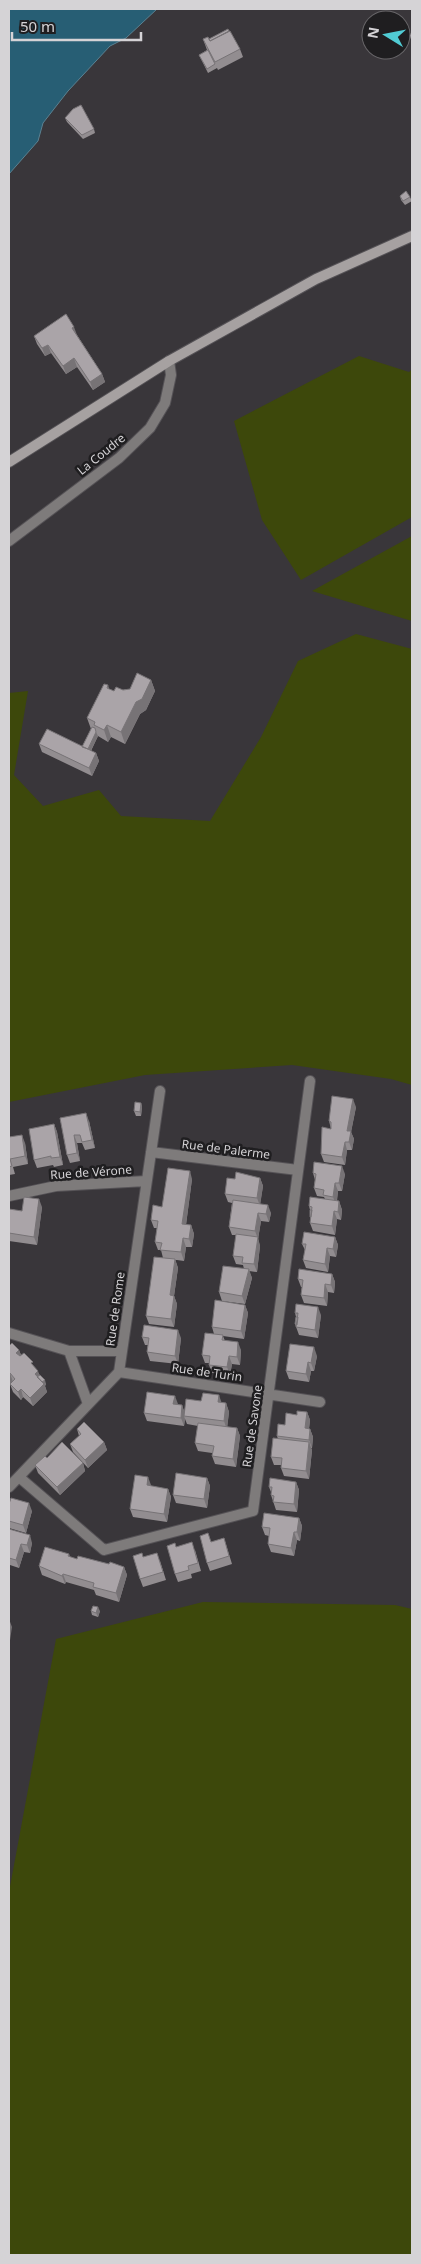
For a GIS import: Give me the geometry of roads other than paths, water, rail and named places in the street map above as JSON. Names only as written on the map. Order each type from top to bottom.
[{"type":"street","points":[[9,462],[169,361],[316,279],[412,236]]},
{"type":"street","name":"La Coudre","points":[[9,541],[119,458],[150,428],[167,395],[171,375],[169,361]]},
{"type":"street","name":"Rue de Savone","points":[[19,1477],[104,1550],[253,1511],[310,1080]]},
{"type":"street","name":"Rue de Rome","points":[[119,1372],[160,1091]]},
{"type":"street","name":"Rue de Palerme","points":[[151,1152],[298,1170]]},
{"type":"street","name":"Rue de Vérone","points":[[9,1196],[56,1186],[146,1181]]},
{"type":"street","points":[[9,1333],[69,1351],[121,1351]]},
{"type":"street","points":[[69,1351],[88,1404]]},
{"type":"street","points":[[9,1488],[119,1372]]},
{"type":"street","name":"Rue de Turin","points":[[119,1372],[320,1402]]},
{"type":"water","points":[[9,9],[157,9],[126,38],[110,46],[68,91],[43,123],[38,141],[9,174]]}]
